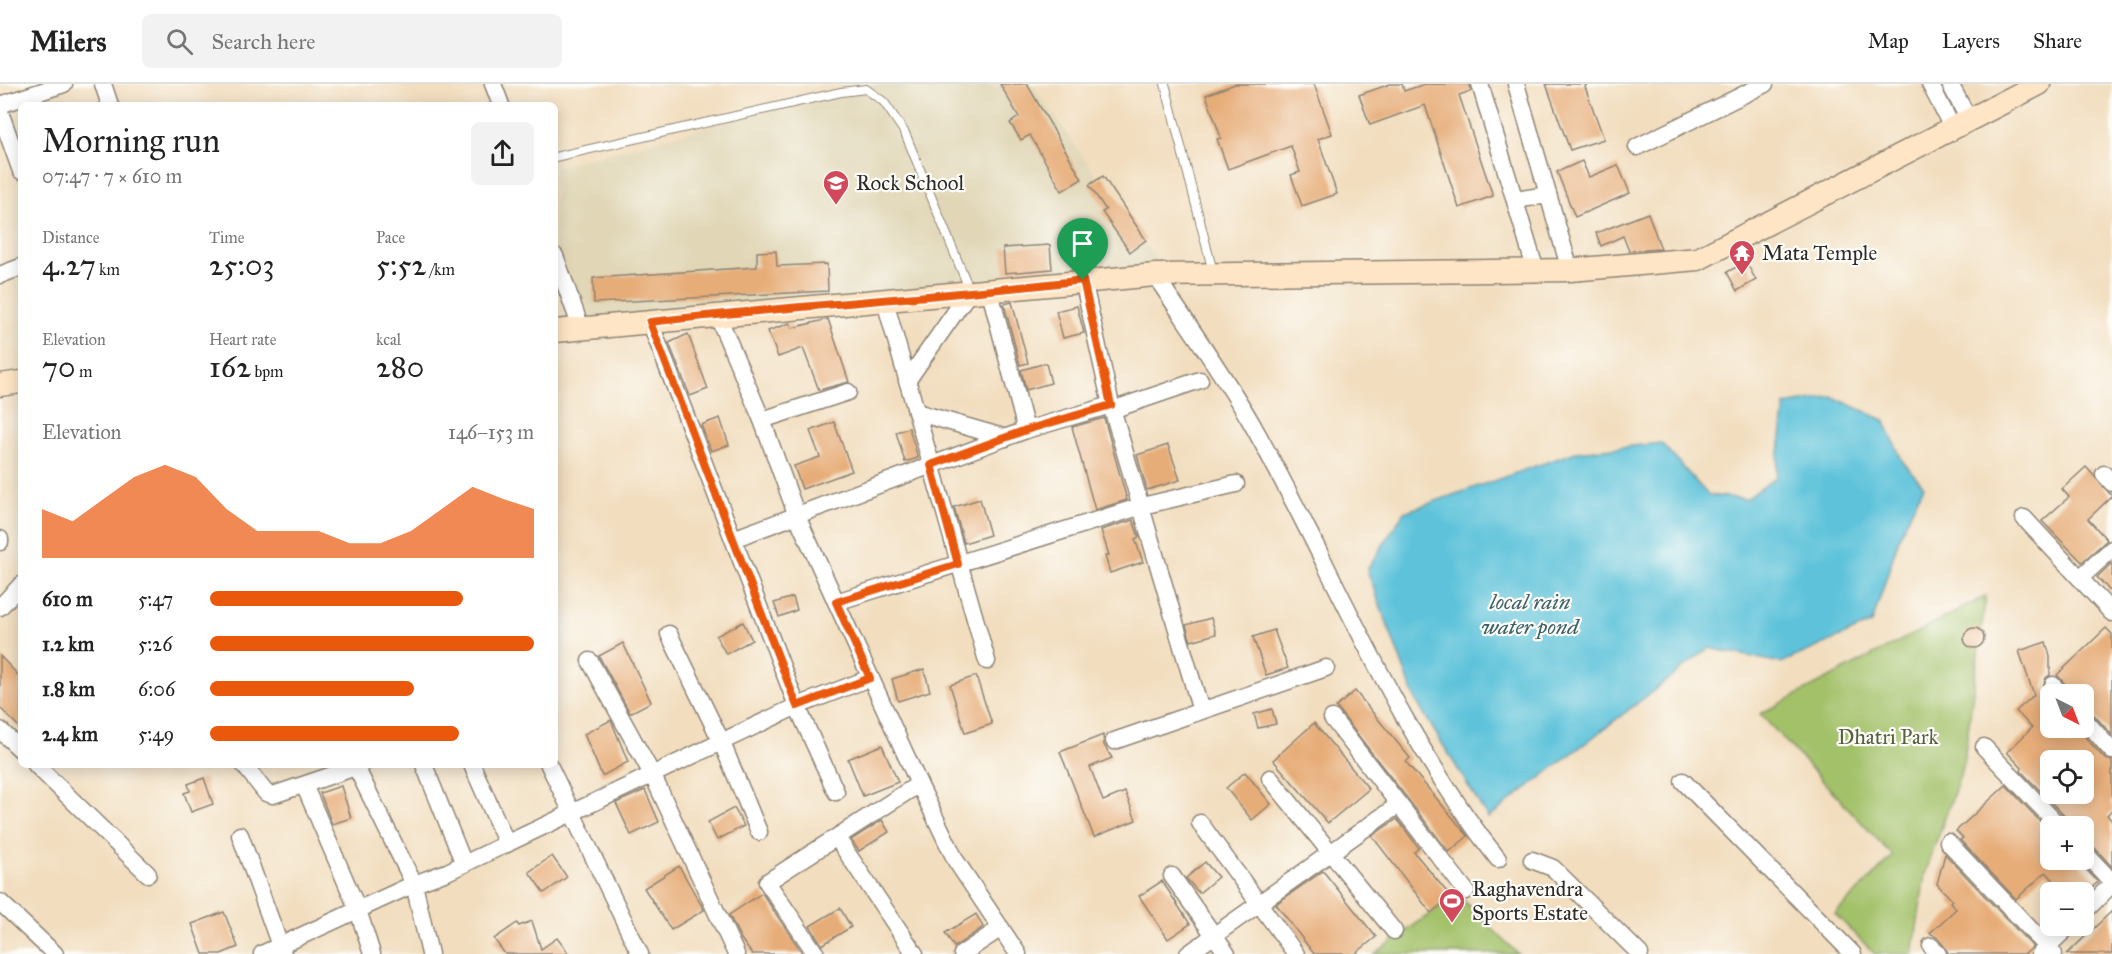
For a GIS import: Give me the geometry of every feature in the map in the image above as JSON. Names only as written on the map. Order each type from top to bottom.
[{"type":"street","points":[[0,105],[64,84]]},
{"type":"street","points":[[103,84],[109,102]]},
{"type":"street","points":[[493,84],[500,102]]},
{"type":"street","points":[[1480,84],[1535,268]]},
{"type":"street","points":[[1516,84],[1570,270]]},
{"type":"street","points":[[1637,147],[1765,84]]},
{"type":"street","points":[[1930,84],[1960,123]]},
{"type":"street","points":[[1950,84],[1960,123]]},
{"type":"street","points":[[558,330],[884,298],[980,292],[1083,280],[1155,275],[1214,276],[1535,268],[1570,270],[1698,259],[2039,84]]},
{"type":"street","points":[[0,112],[18,163]]},
{"type":"street","points":[[1515,200],[1548,195]]},
{"type":"street","points":[[558,264],[581,328]]},
{"type":"street","points":[[0,275],[18,268]]},
{"type":"street","points":[[1155,275],[1251,423],[1385,686],[1414,736],[1498,859]]},
{"type":"street","points":[[1083,280],[1112,408],[1143,506],[1201,711]]},
{"type":"street","points":[[907,381],[980,292]]},
{"type":"street","points":[[980,292],[1026,430]]},
{"type":"street","points":[[884,298],[987,661]]},
{"type":"street","points":[[717,314],[762,420],[797,516],[919,784],[956,861],[1018,954]]},
{"type":"street","points":[[650,322],[797,706],[836,792]]},
{"type":"street","points":[[733,539],[1026,430],[1112,408],[1200,380]]},
{"type":"street","points":[[0,385],[18,382]]},
{"type":"street","points":[[762,420],[848,392]]},
{"type":"street","points":[[916,412],[1006,438]]},
{"type":"street","points":[[836,602],[1143,506],[1236,484]]},
{"type":"street","points":[[2024,518],[2112,613]]},
{"type":"street","points":[[2080,578],[2112,549]]},
{"type":"street","points":[[0,607],[18,588]]},
{"type":"street","points":[[669,634],[722,743],[759,832]]},
{"type":"street","points":[[590,661],[653,776],[736,954]]},
{"type":"street","points":[[1113,741],[1326,668]]},
{"type":"street","points":[[262,954],[282,950],[358,910],[572,814],[797,706],[870,678]]},
{"type":"street","points":[[1332,718],[1466,891]]},
{"type":"street","points":[[0,730],[18,747]]},
{"type":"street","points":[[2094,730],[2112,751]]},
{"type":"street","points":[[1984,747],[2050,816]]},
{"type":"street","points":[[39,768],[148,874]]},
{"type":"street","points":[[246,768],[266,793],[273,795],[354,768]]},
{"type":"street","points":[[360,768],[414,884],[430,954]]},
{"type":"street","points":[[425,768],[464,864]]},
{"type":"street","points":[[473,768],[507,844]]},
{"type":"street","points":[[550,768],[640,954]]},
{"type":"street","points":[[1270,778],[1395,931]]},
{"type":"street","points":[[1683,781],[1853,954]]},
{"type":"street","points":[[816,954],[767,882],[919,784]]},
{"type":"street","points":[[305,786],[358,910],[372,954]]},
{"type":"street","points":[[1188,954],[1398,805]]},
{"type":"street","points":[[1200,823],[1296,954]]},
{"type":"street","points":[[240,835],[282,950]]},
{"type":"street","points":[[837,838],[915,954]]},
{"type":"street","points":[[1948,842],[2047,952],[2061,936]]},
{"type":"street","points":[[1532,860],[1553,868],[1640,954]]},
{"type":"street","points":[[2094,863],[2112,883],[2094,902]]},
{"type":"street","points":[[1172,876],[1227,954]]},
{"type":"street","points":[[0,902],[55,954]]},
{"type":"street","points":[[962,954],[1001,928]]},
{"type":"lane","points":[[1165,84],[1214,276]]},
{"type":"lane","points":[[558,156],[841,92],[866,89],[884,102],[905,133],[980,292]]},
{"type":"shaded area","name":"Rock School","points":[[867,84],[1032,84],[1170,280],[588,330],[558,253],[558,166]]},
{"type":"green space","name":"Dhatri Park","points":[[1986,596],[1963,767],[1925,874],[1913,954],[1875,954],[1835,914],[1893,856],[1760,714]]},
{"type":"green space","name":"Raghavendra Sports Estate","points":[[1457,894],[1518,954],[1375,954]]},
{"type":"water","name":"local rain water pond","points":[[1833,397],[1884,420],[1903,462],[1924,486],[1901,532],[1872,623],[1781,663],[1709,648],[1488,818],[1416,701],[1367,570],[1404,512],[1576,452],[1661,443],[1708,495],[1746,499],[1776,477],[1785,405]]},
{"type":"building","points":[[1000,84],[1027,84],[1082,179],[1062,191],[1030,135],[1021,140],[1010,123],[1019,117]]},
{"type":"building","points":[[1235,84],[1314,84],[1332,134],[1318,139],[1337,194],[1302,206],[1291,175],[1300,172],[1291,146],[1228,169],[1217,139],[1221,138],[1206,95]]},
{"type":"building","points":[[1390,84],[1402,84],[1404,91],[1425,84],[1470,84],[1471,91],[1459,95],[1493,196],[1459,208],[1425,105],[1370,125],[1359,95]]},
{"type":"building","points":[[1546,84],[1587,84],[1585,87],[1604,139],[1570,150]]},
{"type":"building","points":[[1582,161],[1589,177],[1618,165],[1630,193],[1575,217],[1557,172]]},
{"type":"building","points":[[1103,176],[1146,240],[1130,252],[1102,212],[1106,210],[1089,185]]},
{"type":"building","points":[[1648,213],[1661,249],[1629,251],[1623,236],[1601,246],[1596,233]]},
{"type":"building","points":[[1050,245],[1052,269],[1005,273],[1003,248]]},
{"type":"building","points":[[776,251],[777,266],[827,264],[828,291],[594,303],[593,278],[757,267],[757,252]]},
{"type":"building","name":"Mata Temple","points":[[1746,262],[1756,280],[1737,291],[1727,272]]},
{"type":"building","points":[[1012,302],[1028,363],[1020,365],[1004,304]]},
{"type":"building","points":[[1077,306],[1084,333],[1063,338],[1056,311]]},
{"type":"building","points":[[828,319],[849,382],[819,390],[803,348],[778,357],[768,331],[790,323],[792,328]]},
{"type":"building","points":[[688,334],[708,389],[690,396],[669,343]]},
{"type":"building","points":[[1046,363],[1051,383],[1026,390],[1021,370]]},
{"type":"building","points":[[720,418],[729,445],[711,451],[701,425]]},
{"type":"building","points":[[1104,418],[1127,500],[1095,510],[1072,427]]},
{"type":"building","points":[[834,422],[852,471],[802,489],[794,466],[820,457],[810,431]]},
{"type":"building","points":[[909,428],[918,458],[905,462],[896,432]]},
{"type":"building","points":[[1168,445],[1180,480],[1147,490],[1137,455]]},
{"type":"building","points":[[2086,467],[2112,496],[2088,519],[2107,540],[2082,562],[2042,521],[2069,497],[2062,489]]},
{"type":"building","points":[[980,499],[990,535],[964,543],[954,507]]},
{"type":"building","points":[[1133,520],[1139,537],[1135,539],[1143,562],[1110,573],[1105,556],[1109,555],[1101,530]]},
{"type":"building","points":[[2112,563],[2112,593],[2097,577]]},
{"type":"building","points":[[793,597],[797,610],[779,617],[774,603]]},
{"type":"building","points":[[1211,618],[1216,634],[1191,641],[1186,625]]},
{"type":"building","points":[[743,622],[752,640],[726,654],[716,636]]},
{"type":"building","points":[[1974,628],[1981,631],[1984,638],[1981,645],[1974,648],[1967,645],[1964,638],[1967,631]]},
{"type":"building","points":[[2106,628],[2112,634],[2112,735],[2094,715],[2094,684],[2065,684],[2057,675]]},
{"type":"building","points":[[1274,630],[1288,668],[1266,675],[1253,637]]},
{"type":"building","points":[[2046,642],[2050,656],[2050,675],[2044,684],[2040,684],[2040,738],[2086,738],[2104,758],[2112,761],[2112,810],[2107,815],[2112,821],[2112,867],[2094,847],[2094,816],[2064,816],[2053,804],[2094,804],[2094,750],[2040,750],[2040,791],[2007,752],[2032,728],[2016,711],[2034,695],[2019,651]]},
{"type":"building","points":[[623,643],[651,702],[630,713],[599,656]]},
{"type":"building","points":[[0,656],[18,675],[18,726],[0,708]]},
{"type":"building","points":[[924,669],[930,691],[898,701],[892,679]]},
{"type":"building","points":[[976,676],[992,724],[965,733],[950,685]]},
{"type":"building","points":[[1355,691],[1410,758],[1406,762],[1468,836],[1449,852],[1336,707]]},
{"type":"building","points":[[1272,709],[1276,724],[1258,728],[1254,714]]},
{"type":"building","points":[[611,720],[628,762],[602,776],[584,734]]},
{"type":"building","points":[[1314,723],[1369,789],[1328,823],[1273,760]]},
{"type":"building","points":[[1103,735],[1104,745],[1112,758],[1090,767],[1103,801],[1125,792],[1136,820],[1094,837],[1060,752]]},
{"type":"building","points":[[882,745],[898,782],[863,796],[848,759]]},
{"type":"building","points":[[1245,772],[1271,804],[1252,820],[1226,788]]},
{"type":"building","points":[[204,778],[213,804],[191,812],[184,793],[190,791],[188,784]]},
{"type":"building","points":[[2006,785],[2040,821],[2040,870],[2087,870],[2098,882],[2094,886],[2094,882],[2056,882],[2046,872],[2016,899],[1960,840],[1963,838],[1956,831]]},
{"type":"building","points":[[341,786],[351,818],[332,824],[320,793]]},
{"type":"building","points":[[645,790],[659,822],[631,835],[616,803]]},
{"type":"building","points":[[734,808],[744,826],[717,840],[708,822]]},
{"type":"building","points":[[1397,819],[1419,848],[1414,852],[1451,897],[1431,913],[1372,836]]},
{"type":"building","points":[[882,820],[889,832],[859,851],[851,840]]},
{"type":"building","points":[[1945,854],[2033,947],[2025,954],[1949,954],[1939,939],[1930,933],[1956,909],[1950,902],[1952,900],[1937,884]]},
{"type":"building","points":[[552,856],[567,877],[544,893],[529,872]]},
{"type":"building","points":[[1205,862],[1218,877],[1199,893],[1186,878]]},
{"type":"building","points":[[679,866],[704,910],[671,930],[644,888]]},
{"type":"building","points":[[1323,871],[1376,937],[1355,954],[1314,954],[1276,904]]},
{"type":"building","points":[[1162,881],[1190,924],[1168,939],[1139,896]]},
{"type":"building","points":[[762,893],[803,954],[752,954],[741,939],[729,915]]},
{"type":"building","points":[[840,908],[851,927],[822,945],[810,926]]},
{"type":"building","points":[[2112,911],[2112,954],[2067,954],[2086,936],[2094,936],[2094,928]]},
{"type":"building","points":[[224,912],[238,947],[221,954],[203,954],[192,924]]},
{"type":"building","points":[[976,914],[983,927],[954,947],[945,933]]},
{"type":"building","points":[[532,921],[541,949],[557,938],[569,954],[505,954],[494,939],[517,923],[519,926]]},
{"type":"place","name":"Rock School","points":[[836,206]]},
{"type":"place","name":"Mata Temple","points":[[1742,276]]},
{"type":"place","name":"Raghavendra Sports Estate","points":[[1452,924]]},
{"type":"route","points":[[1083,280],[1111,405],[1026,430],[931,465],[958,564],[836,602],[870,678],[797,706],[790,681],[650,322],[884,298],[970,291],[990,292],[1083,280]]}]
